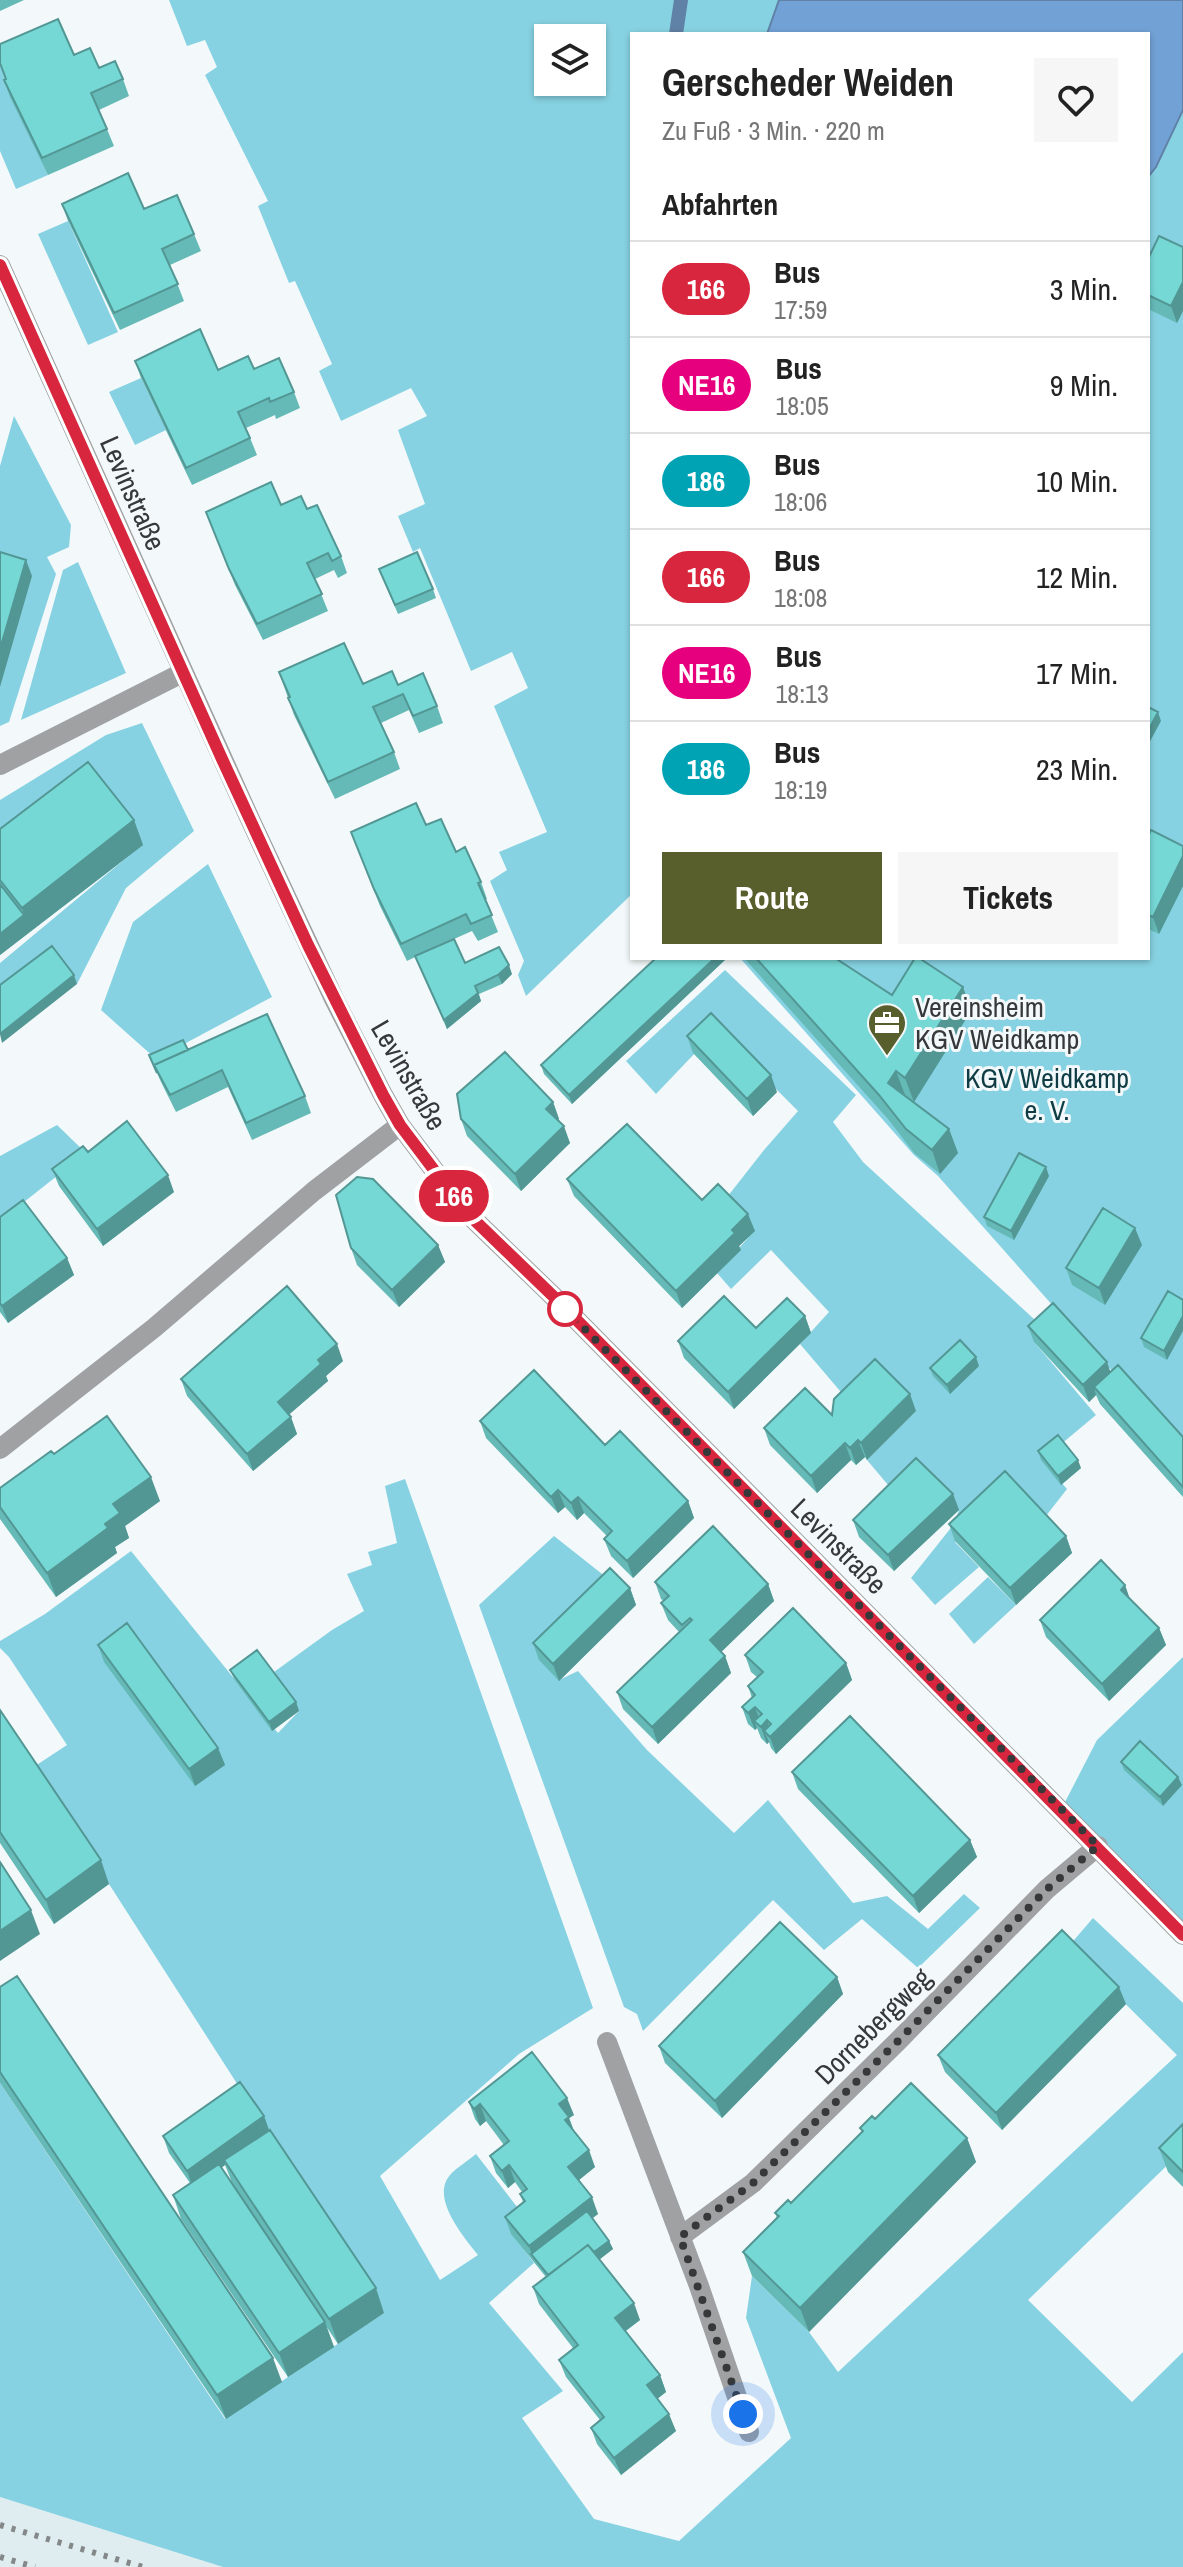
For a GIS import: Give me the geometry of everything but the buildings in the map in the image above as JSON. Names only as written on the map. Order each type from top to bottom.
[{"type":"street","name":"Levinstraße","points":[[0,265],[7,298],[328,985],[400,1125],[465,1211],[554,1297],[1183,1935]]},
{"type":"street","points":[[0,765],[182,673]]},
{"type":"street","points":[[0,1449],[154,1328],[314,1191],[400,1125]]},
{"type":"street","name":"Dornebergweg","points":[[680,2237],[753,2183],[1047,1889],[1098,1846]]},
{"type":"street","points":[[607,2042],[749,2432]]},
{"type":"shaded area","points":[[779,0],[1183,0],[1183,110],[1150,174],[1150,32],[768,32]]},
{"type":"shaded area","points":[[0,2497],[223,2567],[0,2567]]},
{"type":"green space","name":"KGV Weidkamp e. V.","points":[[169,0],[1183,0],[1183,1446],[1085,1342],[938,1176],[914,1155],[742,960],[1150,960],[1150,32],[630,32],[630,896],[526,996],[518,975],[524,961],[490,881],[507,870],[499,852],[547,832],[494,706],[528,688],[512,652],[471,671],[420,548],[413,552],[398,516],[425,504],[398,430],[427,416],[411,388],[341,421],[319,371],[332,364],[295,281],[289,283],[258,206],[268,201],[205,75],[217,67],[205,40],[187,46]]},
{"type":"green space","points":[[0,64],[48,175],[16,189],[0,151]]},
{"type":"green space","points":[[68,221],[118,332],[88,345],[38,234]]},
{"type":"green space","points":[[141,378],[166,430],[135,445],[109,392]]},
{"type":"green space","points":[[14,416],[71,525],[69,547],[47,557],[56,574],[9,722],[0,726],[0,466]]},
{"type":"green space","points":[[78,562],[126,673],[21,720],[63,570]]},
{"type":"green space","points":[[142,723],[194,831],[126,888],[77,984],[0,995],[0,963],[143,844],[0,860],[0,800],[106,735]]},
{"type":"green space","points":[[208,864],[272,997],[156,1059],[101,1010],[133,922]]},
{"type":"green space","points":[[725,970],[856,1095],[833,1122],[863,1162],[1047,1331],[1035,1343],[1096,1415],[1042,1460],[1067,1489],[1042,1521],[955,1542],[979,1567],[935,1605],[911,1578],[954,1524],[959,1510],[899,1498],[867,1460],[916,1411],[852,1405],[800,1344],[829,1312],[771,1250],[731,1289],[717,1273],[754,1231],[724,1201],[798,1111],[717,1030],[656,1094],[626,1061]]},
{"type":"green space","points":[[57,1125],[86,1153],[0,1221],[0,1156]]},
{"type":"green space","points":[[405,1479],[593,2008],[519,2054],[380,2176],[440,2280],[478,2255],[446,2206],[445,2184],[456,2169],[476,2154],[521,2212],[512,2234],[534,2263],[489,2303],[563,2391],[522,2418],[594,2519],[679,2541],[791,2438],[746,2318],[752,2276],[809,2332],[838,2372],[1177,2055],[1068,1947],[1093,1918],[1183,2003],[1183,2150],[1028,2300],[1132,2402],[1183,2352],[1183,2567],[223,2567],[0,2497],[0,2083],[225,2419],[384,2313],[32,1768],[67,1745],[0,1648],[0,1641],[45,1614],[131,1551],[278,1733],[299,1711],[274,1672],[364,1611],[347,1574],[372,1565],[368,1552],[397,1543],[385,1486]]},
{"type":"green space","points":[[554,1536],[616,1585],[540,1659],[559,1680],[578,1671],[647,1750],[734,1833],[768,1800],[853,1903],[887,1896],[928,1929],[964,1894],[980,1908],[918,1968],[862,1919],[824,1950],[773,1900],[643,2031],[637,2014],[624,2007],[479,1605]]},
{"type":"green space","points":[[988,1577],[1016,1605],[974,1644],[949,1614]]},
{"type":"green space","points":[[1183,1657],[1183,1931],[1064,1804],[1097,1740]]},
{"type":"waterway","points":[[676,32],[681,0]]},
{"type":"railway","points":[[0,2525],[143,2567]]},
{"type":"railway","points":[[0,2557],[35,2567]]},
{"type":"bus line","name":"166","points":[[0,265],[272,868],[334,999],[400,1125],[465,1211],[554,1297],[1183,1935]]},
{"type":"place","name":"Vereinsheim KGV Weidkamp","points":[[887,1057]]},
{"type":"route","points":[[565,1309],[1098,1846],[1047,1889],[753,2183],[680,2237],[743,2414]]}]
